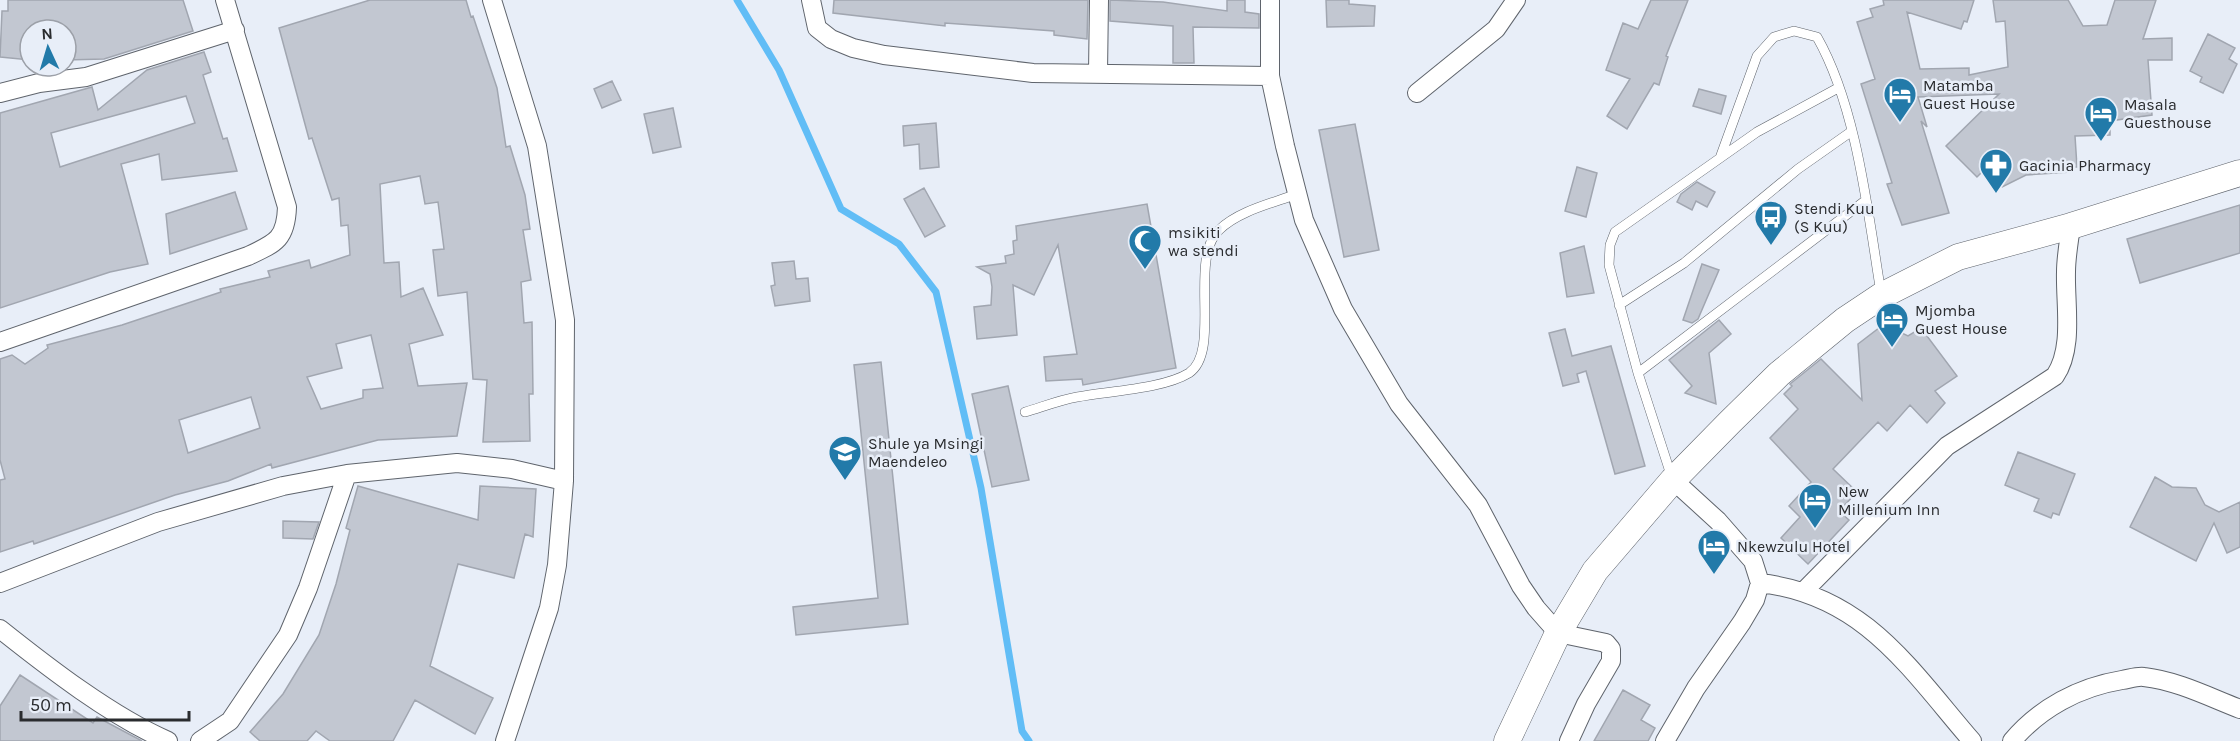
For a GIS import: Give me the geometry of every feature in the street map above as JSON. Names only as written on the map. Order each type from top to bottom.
[{"type":"main road","points":[[1507,741],[1558,633],[1595,571],[1673,480],[1779,374],[1845,320],[1881,296],[1958,257],[2071,226],[2240,173]]},
{"type":"street","points":[[0,342],[248,256],[271,246],[286,227],[287,207],[236,30],[225,0]]},
{"type":"street","points":[[492,0],[537,146],[565,320],[562,523],[549,608],[505,741]]},
{"type":"street","points":[[811,0],[817,28],[831,39],[853,48],[884,55],[1033,73],[1270,76]]},
{"type":"street","points":[[1098,73],[1099,0]]},
{"type":"street","points":[[1270,0],[1270,76],[1304,220],[1327,274],[1367,353],[1399,404],[1478,505],[1521,585],[1558,633],[1606,643],[1612,655],[1569,741]]},
{"type":"street","points":[[1417,93],[1496,29],[1515,0]]},
{"type":"street","points":[[0,93],[39,83],[86,77],[236,30]]},
{"type":"street","points":[[1804,591],[1947,446],[2055,376],[2061,367],[2066,343],[2066,270],[2071,226]]},
{"type":"street","points":[[0,583],[158,522],[283,486],[347,474],[457,463],[512,469],[564,480]]},
{"type":"street","points":[[200,741],[230,721],[288,635],[308,588],[347,474]]},
{"type":"street","points":[[1665,741],[1696,688],[1742,622],[1755,600],[1760,582],[1753,561],[1718,521],[1673,480]]},
{"type":"street","points":[[1760,582],[1791,586],[1824,598],[1879,634],[1972,741]]},
{"type":"street","points":[[0,629],[40,661],[146,731],[168,741]]},
{"type":"street","points":[[2012,741],[2026,725],[2071,695],[2107,683],[2142,677],[2179,685],[2240,709]]},
{"type":"lane","points":[[1720,158],[1757,56],[1774,37],[1794,31],[1817,37],[1826,52],[1852,131],[1866,200],[1881,296]]},
{"type":"lane","points":[[1673,480],[1638,374],[1619,305],[1609,264],[1610,245],[1616,232],[1757,132],[1838,88]]},
{"type":"lane","points":[[1619,305],[1684,263],[1798,169],[1852,131]]},
{"type":"lane","points":[[1025,412],[1076,397],[1156,384],[1189,373],[1200,358],[1206,339],[1203,297],[1209,249],[1217,231],[1238,218],[1297,194]]},
{"type":"lane","points":[[1638,374],[1866,200]]},
{"type":"building","points":[[8,0],[183,0],[193,31],[104,59],[78,60],[78,18],[18,18],[18,59],[0,57],[2,11],[8,11]]},
{"type":"building","points":[[370,0],[466,0],[497,88],[506,147],[510,146],[525,195],[530,229],[523,230],[531,280],[521,282],[524,323],[532,322],[533,394],[529,394],[530,441],[483,442],[487,380],[473,379],[467,292],[438,296],[433,250],[444,249],[438,202],[425,204],[420,176],[380,184],[384,263],[399,262],[401,297],[423,288],[443,335],[409,344],[418,386],[467,383],[457,436],[378,440],[272,468],[271,464],[228,481],[175,495],[34,544],[33,541],[0,552],[0,480],[5,479],[0,460],[0,359],[12,355],[25,364],[48,348],[47,345],[122,325],[221,292],[220,289],[270,277],[268,271],[309,260],[311,268],[350,255],[348,225],[341,226],[339,198],[332,200],[312,138],[309,139],[279,28]],"holes":[[[371,335],[383,388],[363,390],[363,398],[321,409],[307,377],[342,368],[336,344]],[[251,397],[260,428],[188,453],[179,420]]]},
{"type":"building","points":[[834,0],[1088,0],[1087,39],[1054,35],[1054,31],[945,23],[945,26],[833,13]]},
{"type":"building","points":[[1110,0],[1163,2],[1227,11],[1227,0],[1245,0],[1245,12],[1259,14],[1259,28],[1193,27],[1194,63],[1173,63],[1173,26],[1110,21]]},
{"type":"building","points":[[1326,0],[1349,0],[1349,4],[1375,6],[1374,26],[1327,27]]},
{"type":"building","points":[[1651,0],[1688,0],[1666,56],[1668,57],[1659,85],[1654,83],[1627,129],[1607,116],[1630,79],[1606,70],[1623,23],[1638,29]]},
{"type":"building","points":[[1883,0],[1974,0],[1967,22],[1964,21],[1961,29],[1907,12],[1920,69],[1969,68],[1969,75],[2008,67],[2005,21],[1996,22],[1993,0],[2068,0],[2083,26],[2107,25],[2115,0],[2156,0],[2143,39],[2172,38],[2172,60],[2148,60],[2152,115],[2110,121],[2110,135],[2075,136],[2077,167],[2069,167],[2070,172],[2026,175],[2002,187],[1990,164],[1977,177],[1946,146],[1999,94],[1918,97],[1927,127],[1921,121],[1949,213],[1902,225],[1887,184],[1892,183],[1861,84],[1875,79],[1857,22],[1873,17],[1870,9],[1884,5]]},
{"type":"building","points":[[2208,34],[2235,48],[2229,59],[2237,64],[2223,93],[2200,82],[2202,77],[2190,71]]},
{"type":"building","points":[[204,52],[211,72],[203,75],[223,139],[227,138],[237,171],[162,180],[159,154],[121,164],[148,264],[110,272],[0,308],[0,113],[92,87],[98,110],[147,70]],"holes":[[[186,96],[195,123],[60,167],[51,133]]]},
{"type":"building","points":[[612,81],[621,100],[602,108],[594,89]]},
{"type":"building","points":[[1699,89],[1726,96],[1721,114],[1693,106]]},
{"type":"building","points":[[673,108],[681,147],[653,153],[644,114]]},
{"type":"building","points":[[936,123],[939,167],[920,169],[919,144],[904,146],[903,126]]},
{"type":"building","points":[[1355,124],[1379,250],[1344,257],[1319,130]]},
{"type":"building","points":[[1577,167],[1597,173],[1586,217],[1565,211]]},
{"type":"building","points":[[1697,182],[1715,192],[1707,207],[1696,201],[1692,210],[1677,202],[1681,194]]},
{"type":"building","points":[[924,188],[945,226],[925,237],[904,199]]},
{"type":"building","points":[[235,192],[247,229],[170,254],[166,214]]},
{"type":"building","points":[[1147,204],[1176,368],[1083,385],[1082,379],[1046,381],[1044,357],[1077,354],[1058,245],[1034,295],[1013,285],[1017,335],[977,339],[974,307],[991,305],[992,287],[990,274],[977,267],[1006,263],[1005,256],[1014,254],[1013,241],[1017,240],[1016,226]]},
{"type":"building","points":[[2240,205],[2240,253],[2140,283],[2127,239]]},
{"type":"building","points":[[1584,246],[1594,293],[1567,297],[1560,253]]},
{"type":"building","points":[[794,261],[796,279],[808,278],[810,301],[775,306],[771,286],[775,285],[772,263]]},
{"type":"building","points":[[1702,264],[1719,270],[1698,319],[1692,323],[1683,320]]},
{"type":"building","points":[[1719,320],[1731,334],[1709,353],[1716,404],[1685,393],[1692,386],[1669,360]]},
{"type":"building","points":[[1889,327],[1908,336],[1921,328],[1957,376],[1935,391],[1945,403],[1927,423],[1910,405],[1887,431],[1878,422],[1833,469],[1857,492],[1839,511],[1849,520],[1808,564],[1781,538],[1800,517],[1789,506],[1811,482],[1770,438],[1798,409],[1784,394],[1792,386],[1790,384],[1821,359],[1862,400],[1858,344],[1879,328]]},
{"type":"building","points":[[1565,329],[1572,356],[1611,346],[1645,466],[1615,474],[1586,371],[1577,374],[1579,382],[1563,386],[1549,333]]},
{"type":"building","points":[[881,362],[908,624],[796,635],[793,607],[878,598],[854,365]]},
{"type":"building","points":[[1008,386],[1029,480],[992,487],[972,394]]},
{"type":"building","points":[[2018,452],[2075,474],[2059,515],[2053,513],[2051,518],[2034,511],[2039,499],[2005,485]]},
{"type":"building","points":[[2155,477],[2172,487],[2196,488],[2205,505],[2219,512],[2240,502],[2240,547],[2227,553],[2214,523],[2196,561],[2130,527]]},
{"type":"building","points":[[358,486],[478,520],[480,486],[536,489],[533,537],[525,534],[514,578],[458,564],[430,666],[493,698],[475,734],[415,700],[393,741],[330,741],[316,731],[307,741],[260,741],[250,732],[283,694],[319,635],[336,584],[350,530],[346,528]]},
{"type":"building","points":[[283,521],[319,522],[313,539],[283,538]]},
{"type":"building","points":[[20,675],[93,723],[97,717],[142,741],[0,741],[0,706]]},
{"type":"building","points":[[1623,690],[1650,705],[1641,720],[1655,728],[1648,741],[1594,741]]},
{"type":"waterway","points":[[737,0],[779,70],[841,209],[899,244],[936,292],[981,488],[1022,731],[1029,741]]},
{"type":"place","name":"Matamba Guest House","points":[[1900,123]]},
{"type":"place","name":"Masala Guesthouse","points":[[2101,142]]},
{"type":"place","name":"Gacinia Pharmacy","points":[[1996,194]]},
{"type":"place","name":"Stendi Kuu (S Kuu)","points":[[1771,246]]},
{"type":"place","name":"msikiti wa stendi","points":[[1145,270]]},
{"type":"place","name":"Mjomba Guest House","points":[[1892,348]]},
{"type":"place","name":"Shule ya Msingi Maendeleo","points":[[845,481]]},
{"type":"place","name":"New Millenium Inn","points":[[1815,529]]},
{"type":"place","name":"Nkewzulu Hotel","points":[[1714,575]]}]
